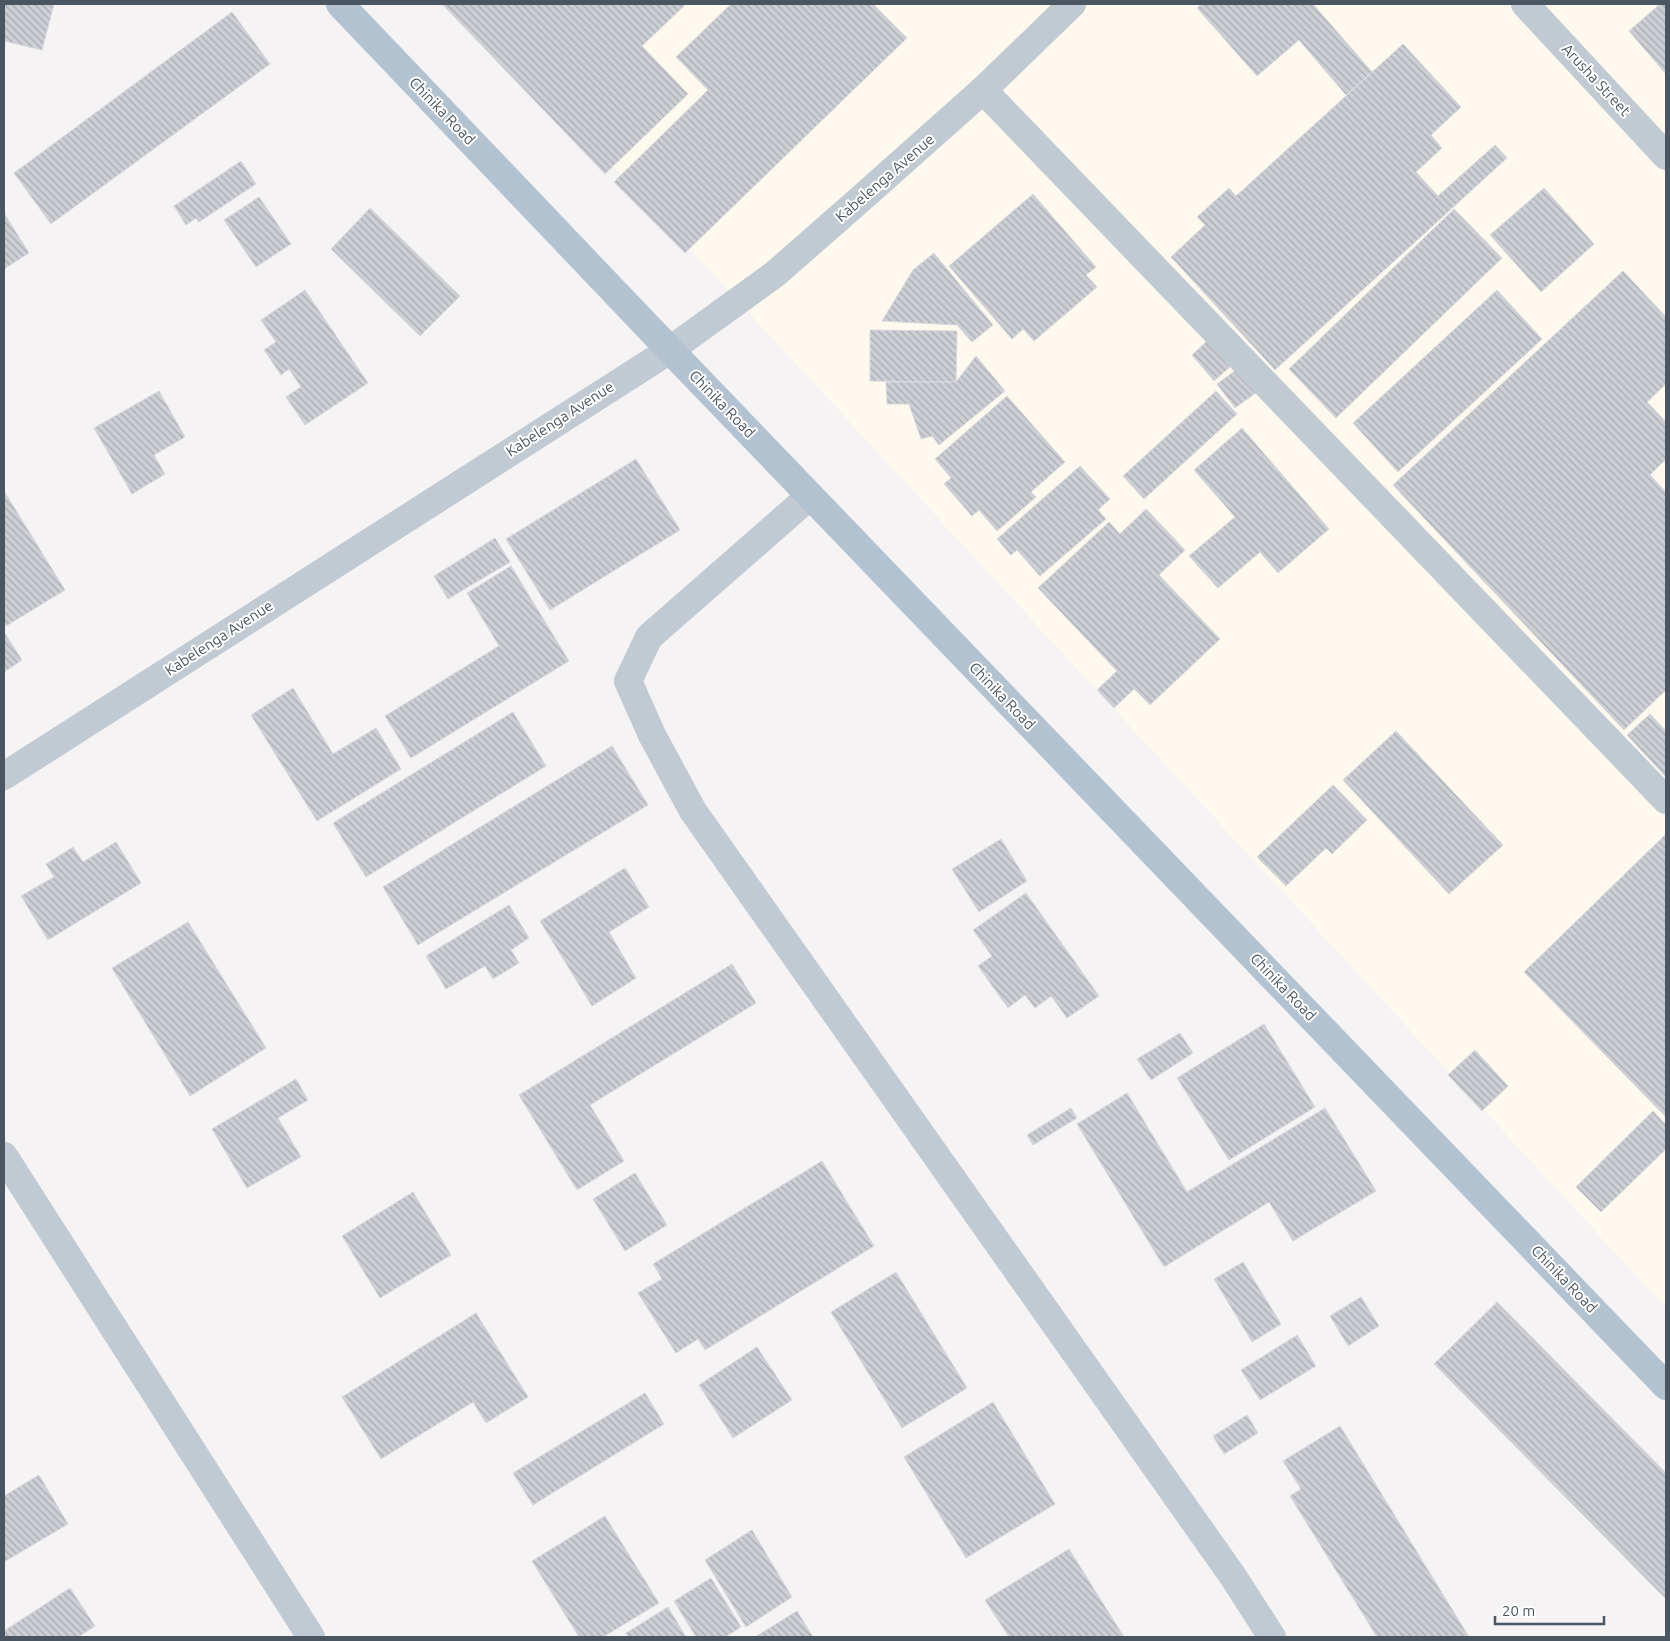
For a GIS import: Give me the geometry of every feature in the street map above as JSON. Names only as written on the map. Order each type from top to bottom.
[{"type":"main road","name":"Chinika Road","points":[[340,4],[1666,1386]]},
{"type":"street","name":"Kabelenga Avenue","points":[[4,776],[670,350],[775,274],[983,90],[1072,4]]},
{"type":"street","name":"Arusha Street","points":[[1525,4],[1666,156]]},
{"type":"street","points":[[983,90],[1666,800]]},
{"type":"street","points":[[810,496],[649,637],[628,680],[652,735],[694,811],[1226,1567],[1272,1637]]},
{"type":"street","points":[[4,1156],[311,1637]]},
{"type":"shaded area","points":[[451,4],[1666,4],[1666,1308],[633,187]]},
{"type":"building","points":[[4,4],[54,4],[42,50],[4,41]]},
{"type":"building","points":[[442,4],[686,4],[642,46],[688,94],[605,174]]},
{"type":"building","points":[[731,4],[873,4],[907,38],[685,253],[614,182],[708,90],[676,57]]},
{"type":"building","points":[[1202,4],[1313,4],[1372,72],[1346,95],[1299,40],[1257,76],[1197,8]]},
{"type":"building","points":[[1660,4],[1666,4],[1666,74],[1629,31]]},
{"type":"building","points":[[232,12],[270,64],[51,224],[14,173]]},
{"type":"building","points":[[1403,44],[1461,107],[1431,135],[1442,148],[1416,172],[1438,196],[1495,145],[1507,158],[1275,370],[1171,257],[1205,225],[1197,217],[1229,188],[1236,196]]},
{"type":"building","points":[[241,161],[256,184],[199,222],[196,218],[186,225],[174,206]]},
{"type":"building","points":[[1544,188],[1594,244],[1541,292],[1490,235]]},
{"type":"building","points":[[1033,194],[1096,267],[1086,275],[1097,287],[1034,341],[1023,329],[1012,339],[949,266]]},
{"type":"building","points":[[259,197],[291,244],[256,267],[224,220]]},
{"type":"building","points":[[370,208],[460,296],[420,336],[331,249]]},
{"type":"building","points":[[1454,209],[1502,258],[1336,418],[1289,369]]},
{"type":"building","points":[[4,213],[29,253],[4,269]]},
{"type":"building","points":[[934,253],[993,325],[972,342],[957,325],[882,321],[913,270]]},
{"type":"building","points":[[1623,271],[1666,317],[1666,384],[1647,402],[1666,422],[1666,459],[1650,475],[1666,492],[1666,690],[1624,730],[1393,485]]},
{"type":"building","points":[[305,290],[368,383],[305,425],[286,397],[301,387],[289,369],[281,375],[264,350],[276,342],[261,320]]},
{"type":"building","points":[[1497,290],[1542,339],[1398,472],[1353,423]]},
{"type":"building","points":[[870,330],[957,331],[956,382],[870,381]]},
{"type":"building","points":[[1207,341],[1230,367],[1214,381],[1192,355]]},
{"type":"building","points":[[976,356],[1005,391],[939,445],[932,436],[921,439],[909,404],[887,404],[886,382],[956,382]]},
{"type":"building","points":[[1240,367],[1257,392],[1235,408],[1217,384]]},
{"type":"building","points":[[159,391],[185,437],[154,455],[165,474],[132,494],[94,428]]},
{"type":"building","points":[[1216,391],[1237,414],[1144,499],[1123,476]]},
{"type":"building","points":[[1007,396],[1065,462],[1031,492],[1036,497],[997,531],[979,510],[972,516],[944,484],[951,478],[935,459]]},
{"type":"building","points":[[1242,428],[1329,529],[1278,573],[1260,552],[1218,588],[1189,556],[1235,517],[1194,470]]},
{"type":"building","points":[[636,459],[680,530],[550,610],[506,539]]},
{"type":"building","points":[[1080,466],[1110,499],[1098,510],[1106,519],[1040,576],[1017,550],[1011,555],[997,539]]},
{"type":"building","points":[[4,491],[65,590],[6,626],[4,622]]},
{"type":"building","points":[[1146,509],[1185,550],[1159,575],[1220,639],[1150,705],[1134,689],[1114,708],[1097,690],[1117,671],[1038,588],[1109,522],[1120,534]]},
{"type":"building","points":[[495,538],[510,562],[448,599],[434,576]]},
{"type":"building","points":[[511,566],[569,661],[411,758],[385,716],[499,646],[467,593]]},
{"type":"building","points":[[4,632],[22,660],[4,672]]},
{"type":"building","points":[[293,688],[333,754],[376,728],[401,769],[317,821],[251,715]]},
{"type":"building","points":[[513,712],[546,766],[366,877],[333,823]]},
{"type":"building","points":[[1650,714],[1666,731],[1666,777],[1627,735]]},
{"type":"building","points":[[1396,731],[1503,845],[1449,894],[1343,780]]},
{"type":"building","points":[[612,746],[648,805],[418,945],[383,887]]},
{"type":"building","points":[[1333,785],[1367,820],[1332,854],[1326,848],[1286,886],[1257,857]]},
{"type":"building","points":[[1666,834],[1666,1117],[1524,972]]},
{"type":"building","points":[[1001,839],[1027,881],[979,912],[952,869]]},
{"type":"building","points":[[116,842],[141,883],[48,940],[21,896],[54,877],[46,864],[73,847],[83,862]]},
{"type":"building","points":[[625,868],[649,907],[609,932],[636,978],[592,1006],[540,921]]},
{"type":"building","points":[[1026,893],[1099,996],[1067,1018],[1051,996],[1035,1008],[1025,995],[1008,1008],[978,966],[992,956],[973,930]]},
{"type":"building","points":[[509,905],[529,938],[511,950],[519,963],[493,979],[485,966],[446,989],[426,956]]},
{"type":"building","points":[[188,922],[266,1048],[190,1096],[112,968]]},
{"type":"building","points":[[732,964],[756,1003],[590,1105],[624,1161],[577,1190],[519,1095]]},
{"type":"building","points":[[1264,1024],[1315,1107],[1229,1160],[1177,1078]]},
{"type":"building","points":[[1180,1033],[1193,1053],[1151,1080],[1137,1059]]},
{"type":"building","points":[[1475,1050],[1508,1086],[1482,1111],[1448,1075]]},
{"type":"building","points":[[296,1079],[308,1100],[278,1118],[301,1157],[247,1188],[212,1129]]},
{"type":"building","points":[[1127,1093],[1187,1192],[1325,1108],[1376,1191],[1293,1241],[1269,1202],[1164,1267],[1077,1124]]},
{"type":"building","points":[[1071,1108],[1077,1118],[1033,1145],[1027,1135]]},
{"type":"building","points":[[1653,1111],[1666,1125],[1666,1149],[1601,1212],[1576,1187]]},
{"type":"building","points":[[822,1161],[874,1246],[705,1350],[698,1339],[676,1353],[638,1293],[662,1279],[653,1264]]},
{"type":"building","points":[[635,1173],[667,1225],[625,1251],[593,1199]]},
{"type":"building","points":[[413,1192],[451,1255],[380,1298],[342,1236]]},
{"type":"building","points":[[1243,1262],[1281,1324],[1252,1342],[1214,1279]]},
{"type":"building","points":[[896,1272],[967,1388],[902,1428],[831,1312]]},
{"type":"building","points":[[1361,1297],[1379,1326],[1348,1346],[1330,1316]]},
{"type":"building","points":[[1497,1302],[1666,1473],[1666,1599],[1434,1364]]},
{"type":"building","points":[[476,1313],[528,1397],[486,1423],[473,1402],[381,1459],[342,1397]]},
{"type":"building","points":[[1297,1335],[1316,1366],[1260,1400],[1241,1370]]},
{"type":"building","points":[[757,1347],[792,1400],[733,1438],[699,1385]]},
{"type":"building","points":[[645,1393],[664,1424],[533,1505],[513,1473]]},
{"type":"building","points":[[993,1402],[1055,1504],[966,1558],[904,1457]]},
{"type":"building","points":[[1247,1415],[1258,1433],[1224,1454],[1213,1436]]},
{"type":"building","points":[[1340,1426],[1469,1637],[1377,1637],[1290,1496],[1301,1489],[1283,1461]]},
{"type":"building","points":[[39,1475],[68,1524],[4,1562],[4,1496]]},
{"type":"building","points":[[605,1516],[659,1603],[603,1637],[579,1637],[532,1561]]},
{"type":"building","points":[[752,1530],[792,1597],[746,1627],[705,1560]]},
{"type":"building","points":[[1069,1549],[1124,1637],[1009,1637],[985,1600]]},
{"type":"building","points":[[711,1578],[741,1627],[725,1637],[696,1637],[674,1601]]},
{"type":"building","points":[[70,1588],[95,1626],[78,1637],[4,1637],[4,1631]]},
{"type":"building","points":[[668,1607],[686,1637],[628,1637],[626,1633]]},
{"type":"building","points":[[797,1611],[813,1637],[755,1637]]}]
